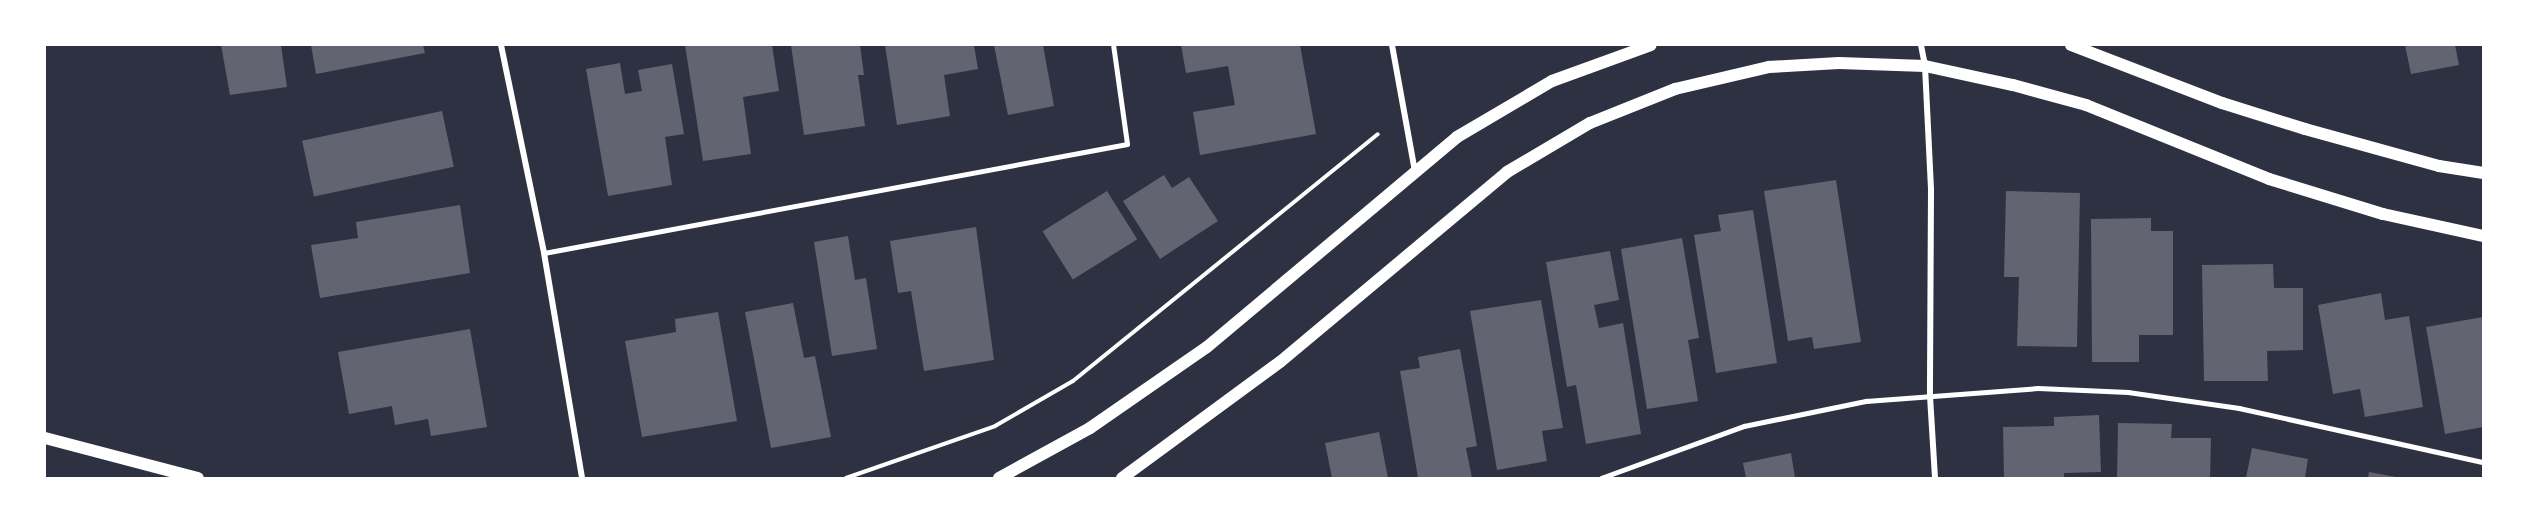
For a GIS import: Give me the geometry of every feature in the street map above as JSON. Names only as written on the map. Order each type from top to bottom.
[{"type":"main road","points":[[999,478],[1090,428],[1207,347],[1457,137],[1552,81],[1651,45]]},
{"type":"main road","points":[[2071,45],[2222,103],[2305,129],[2439,166],[2483,173]]},
{"type":"main road","points":[[1122,478],[1280,363],[1508,172],[1590,123],[1675,89],[1769,67],[1839,63],[1925,66],[2086,105],[2269,178],[2383,214],[2483,236]]},
{"type":"main road","points":[[45,438],[198,478]]},
{"type":"street","points":[[501,45],[544,253],[582,478]]},
{"type":"street","points":[[1392,45],[1415,171]]},
{"type":"street","points":[[1921,45],[1925,66],[1931,190],[1930,396],[1935,478]]},
{"type":"lane","points":[[544,253],[1127,144],[1113,45]]},
{"type":"lane","points":[[1601,478],[1744,426],[1866,401],[2038,388],[2128,392],[2239,408],[2483,462]]},
{"type":"path","points":[[846,478],[995,426],[1073,381],[1378,134]]},
{"type":"building","points":[[221,45],[281,45],[287,87],[230,95]]},
{"type":"building","points":[[311,45],[423,45],[425,53],[316,74]]},
{"type":"building","points":[[685,45],[772,45],[779,91],[743,97],[751,154],[703,161]]},
{"type":"building","points":[[791,45],[860,45],[864,75],[858,75],[865,126],[804,135]]},
{"type":"building","points":[[885,45],[974,45],[978,69],[944,75],[950,116],[897,125]]},
{"type":"building","points":[[994,45],[1043,45],[1054,106],[1008,115]]},
{"type":"building","points":[[1181,45],[1300,45],[1316,134],[1200,155],[1193,112],[1235,105],[1228,66],[1186,73]]},
{"type":"building","points":[[2405,45],[2455,45],[2459,65],[2411,74]]},
{"type":"building","points":[[620,63],[625,94],[642,91],[638,70],[672,64],[684,134],[665,137],[672,185],[608,196],[586,69]]},
{"type":"building","points":[[442,111],[454,167],[314,196],[302,141]]},
{"type":"building","points":[[1164,175],[1172,188],[1189,177],[1218,221],[1160,259],[1123,201]]},
{"type":"building","points":[[1836,180],[1861,342],[1814,349],[1812,337],[1788,341],[1764,191]]},
{"type":"building","points":[[1107,191],[1137,239],[1073,280],[1043,231]]},
{"type":"building","points":[[2006,191],[2080,193],[2077,347],[2017,346],[2019,277],[2004,277]]},
{"type":"building","points":[[460,205],[470,273],[320,298],[311,245],[358,238],[356,222]]},
{"type":"building","points":[[1753,210],[1777,363],[1716,373],[1694,235],[1721,231],[1718,215]]},
{"type":"building","points":[[2151,218],[2151,231],[2173,231],[2173,335],[2139,335],[2139,362],[2092,362],[2091,219]]},
{"type":"building","points":[[976,227],[994,360],[924,371],[911,291],[898,293],[890,241]]},
{"type":"building","points":[[848,236],[855,280],[866,278],[877,349],[832,356],[814,242]]},
{"type":"building","points":[[1682,238],[1699,338],[1688,340],[1698,401],[1647,409],[1621,249]]},
{"type":"building","points":[[1610,251],[1619,300],[1594,305],[1599,328],[1623,323],[1641,434],[1586,444],[1576,385],[1567,387],[1546,262]]},
{"type":"building","points":[[2273,264],[2274,288],[2303,288],[2303,350],[2267,351],[2268,381],[2204,381],[2202,265]]},
{"type":"building","points":[[2381,293],[2385,320],[2409,316],[2423,407],[2365,417],[2360,389],[2333,394],[2318,305]]},
{"type":"building","points":[[1541,300],[1563,428],[1542,431],[1547,461],[1497,470],[1470,311]]},
{"type":"building","points":[[793,303],[804,358],[815,356],[831,437],[771,448],[745,312]]},
{"type":"building","points":[[718,312],[737,421],[642,437],[625,341],[676,332],[675,319]]},
{"type":"building","points":[[2483,317],[2483,427],[2445,434],[2426,327]]},
{"type":"building","points":[[470,329],[487,427],[431,436],[428,419],[395,425],[392,406],[349,414],[338,352]]},
{"type":"building","points":[[1460,349],[1477,446],[1466,448],[1472,478],[1418,478],[1400,371],[1420,368],[1418,357]]},
{"type":"building","points":[[2099,415],[2101,472],[2064,473],[2064,478],[2004,478],[2003,427],[2054,426],[2054,417]]},
{"type":"building","points":[[2118,423],[2172,424],[2171,438],[2211,438],[2210,478],[2117,478]]},
{"type":"building","points":[[1379,432],[1388,478],[1332,478],[1325,443]]},
{"type":"building","points":[[2252,448],[2308,459],[2305,478],[2246,478]]},
{"type":"building","points":[[1791,453],[1795,478],[1746,478],[1743,463]]},
{"type":"building","points":[[2369,472],[2396,477],[2396,478],[2368,478]]}]
